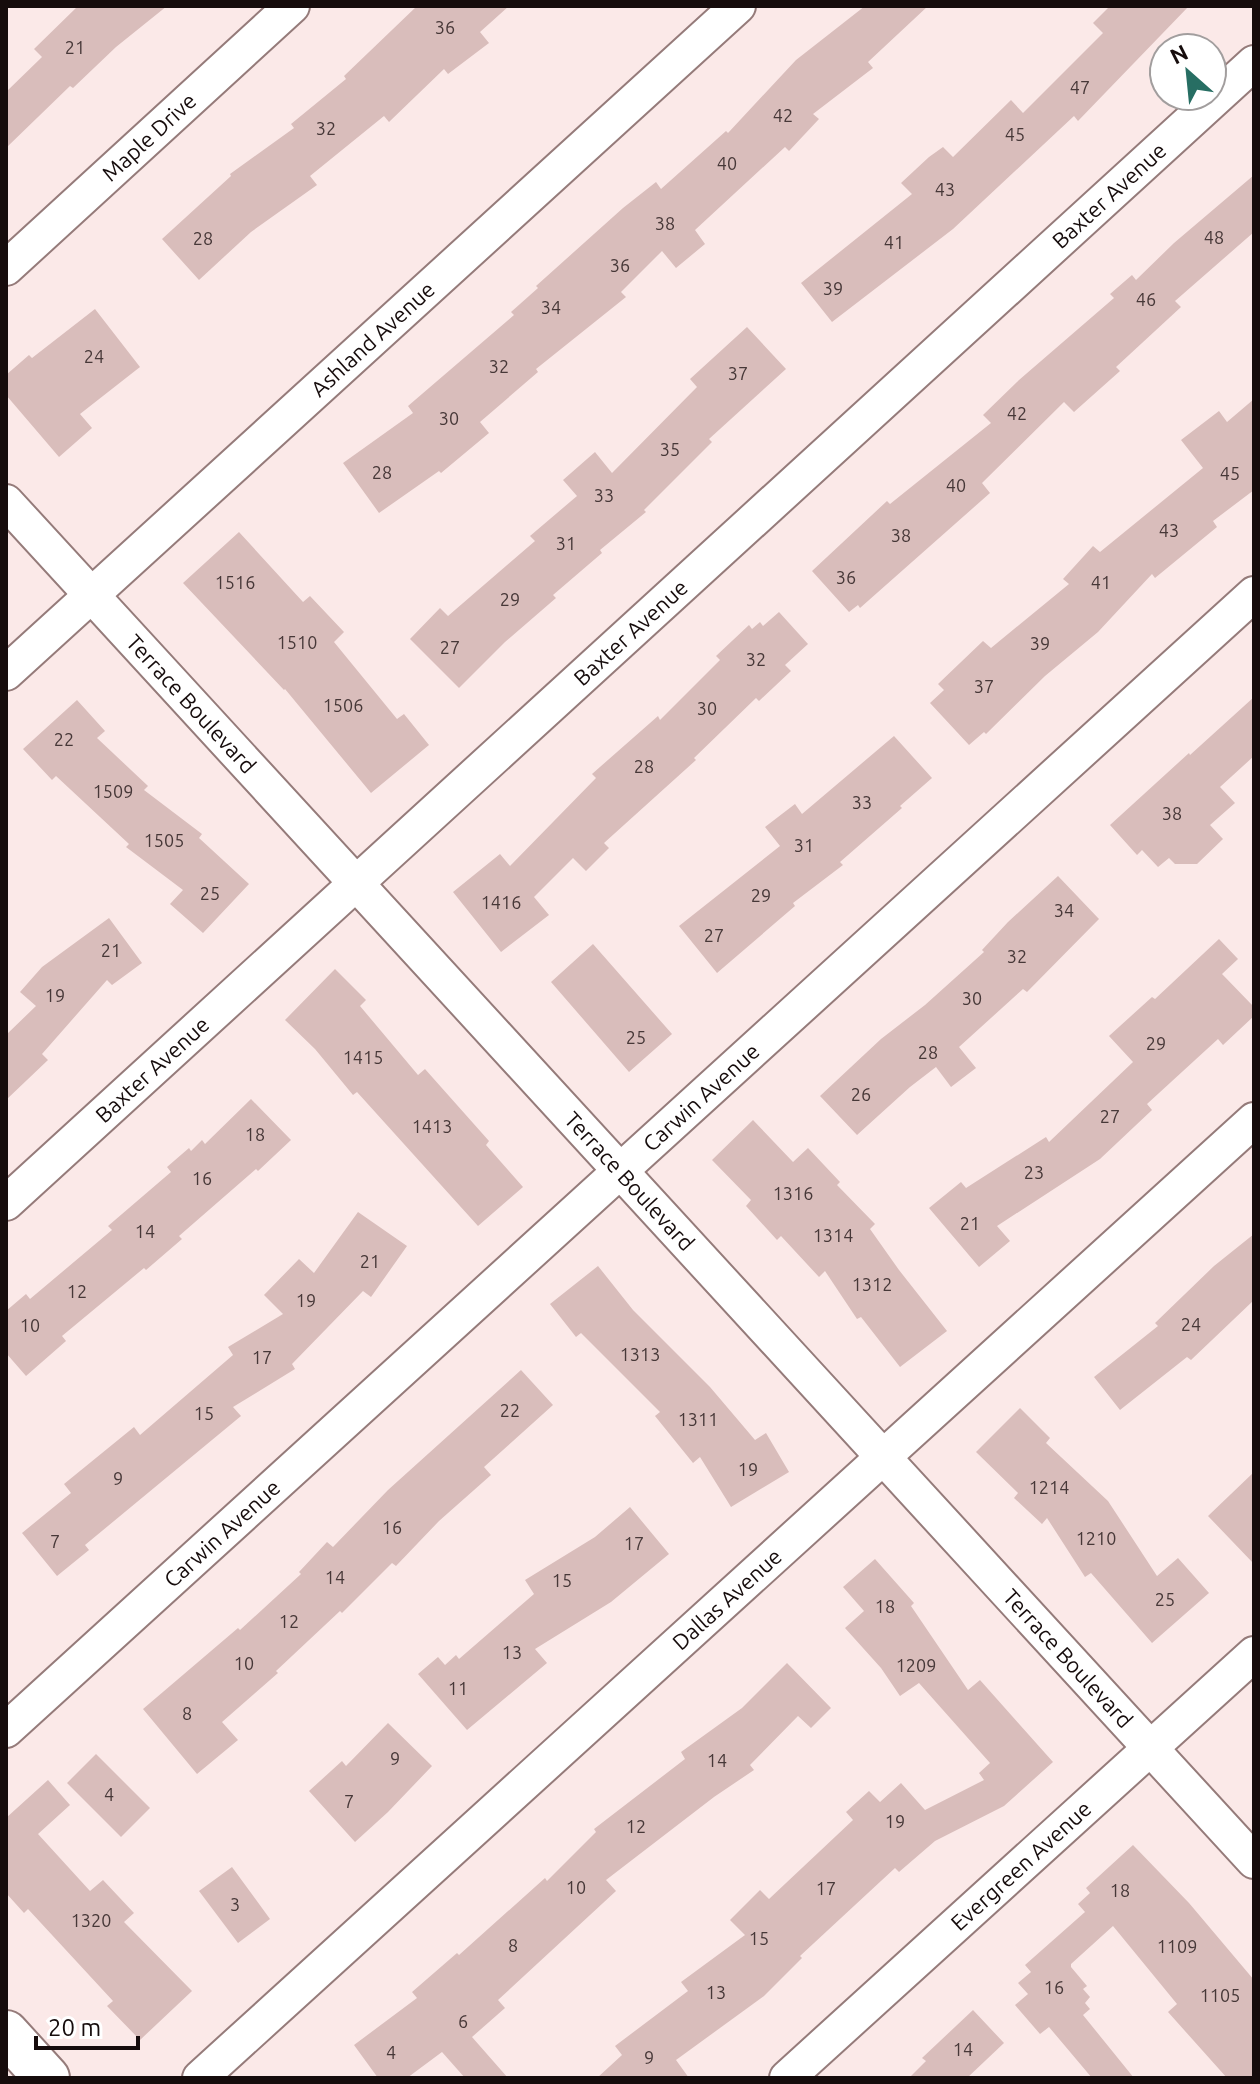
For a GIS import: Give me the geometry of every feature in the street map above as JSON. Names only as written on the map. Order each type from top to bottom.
[{"type":"main road","points":[[6,2033],[47,2078]]},
{"type":"street","name":"Maple Drive","points":[[6,268],[292,6]]},
{"type":"street","name":"Ashland Avenue","points":[[6,673],[738,6]]},
{"type":"street","name":"Baxter Avenue","points":[[6,1203],[1254,63]]},
{"type":"street","name":"Terrace Boulevard","points":[[6,502],[1254,1861]]},
{"type":"street","name":"Carwin Avenue","points":[[6,1730],[1254,594]]},
{"type":"street","name":"Dallas Avenue","points":[[200,2078],[1254,1120]]},
{"type":"street","name":"Evergreen Avenue","points":[[787,2078],[1254,1654]]},
{"type":"building","points":[[78,6],[167,6],[116,47],[73,88],[70,86],[6,148],[6,92],[42,57],[34,49]]},
{"type":"building","points":[[417,6],[509,6],[480,32],[489,43],[448,74],[444,69],[389,122],[384,116],[310,176],[317,185],[251,232],[199,280],[162,239],[230,174],[294,128],[291,124],[346,79],[344,76]]},
{"type":"building","points":[[865,6],[928,6],[868,62],[873,68],[813,114],[819,119],[789,151],[785,147],[695,230],[705,244],[676,268],[662,251],[621,292],[626,297],[536,369],[538,372],[480,422],[489,433],[441,473],[439,471],[379,513],[343,463],[413,413],[408,406],[514,315],[511,312],[538,288],[536,286],[623,208],[656,182],[661,189],[726,131],[728,133],[796,60]]},
{"type":"building","points":[[1110,6],[1189,6],[1164,32],[1148,32],[1148,48],[1078,121],[1074,116],[953,229],[832,322],[801,283],[912,194],[901,183],[929,157],[943,147],[953,157],[1011,100],[1023,113],[1103,33],[1093,23]]},
{"type":"building","points":[[1254,175],[1254,232],[1175,301],[1181,307],[1116,367],[1120,371],[1074,412],[1064,402],[982,483],[990,493],[860,608],[858,605],[849,612],[812,571],[887,501],[890,504],[991,423],[983,415],[1114,298],[1110,294],[1132,275],[1136,280]]},
{"type":"building","points":[[95,309],[140,367],[80,414],[92,428],[59,457],[6,395],[6,375]]},
{"type":"building","points":[[747,327],[786,369],[709,439],[712,442],[644,510],[646,512],[600,550],[602,553],[553,595],[556,598],[505,642],[459,688],[410,639],[440,608],[448,616],[535,541],[530,536],[577,496],[563,480],[595,452],[612,473],[697,387],[690,379]]},
{"type":"building","points":[[1254,399],[1254,490],[1213,521],[1217,527],[1155,578],[1152,574],[1098,632],[1045,676],[986,734],[984,732],[969,745],[930,703],[944,690],[938,684],[983,641],[991,648],[1069,584],[1063,579],[1093,546],[1100,552],[1203,468],[1181,440],[1219,411],[1227,422]]},
{"type":"building","points":[[239,532],[303,602],[310,596],[344,632],[334,642],[397,719],[404,714],[429,745],[371,793],[285,689],[183,583]]},
{"type":"building","points":[[779,612],[808,644],[785,665],[791,671],[759,701],[756,698],[694,758],[696,760],[604,843],[609,848],[586,871],[573,858],[534,897],[549,915],[501,952],[453,892],[500,854],[510,866],[596,778],[592,774],[658,716],[660,720],[720,660],[716,656],[749,625],[752,629],[760,622],[763,626]]},
{"type":"building","points":[[1254,697],[1254,756],[1220,787],[1235,803],[1210,825],[1223,839],[1197,864],[1175,864],[1169,858],[1158,867],[1142,850],[1137,855],[1110,825]]},
{"type":"building","points":[[77,700],[105,731],[97,738],[148,786],[144,790],[202,834],[199,838],[249,884],[203,933],[170,904],[183,890],[126,847],[129,844],[56,776],[52,780],[23,749]]},
{"type":"building","points":[[894,736],[932,778],[840,862],[843,865],[793,903],[795,906],[717,973],[679,926],[780,846],[765,827],[795,804],[802,814]]},
{"type":"building","points":[[1058,876],[1099,919],[1027,992],[1023,989],[959,1047],[976,1068],[951,1087],[936,1067],[857,1135],[820,1096],[881,1039],[925,1005],[984,952],[982,950],[1008,922]]},
{"type":"building","points":[[109,918],[142,963],[112,985],[107,980],[42,1054],[48,1060],[6,1100],[6,1035],[36,1006],[20,992],[42,967]]},
{"type":"building","points":[[1219,939],[1238,959],[1222,974],[1254,1007],[1254,1016],[1223,1045],[1218,1039],[1147,1104],[1152,1110],[1100,1159],[997,1226],[1010,1241],[979,1267],[929,1208],[961,1182],[966,1188],[1046,1137],[1049,1142],[1133,1062],[1109,1036],[1152,997],[1155,999]]},
{"type":"building","points":[[593,944],[672,1034],[629,1072],[551,982]]},
{"type":"building","points":[[335,969],[366,1000],[360,1006],[418,1075],[425,1069],[489,1141],[486,1145],[523,1187],[478,1226],[357,1092],[353,1095],[315,1049],[285,1020]]},
{"type":"building","points":[[251,1099],[291,1140],[179,1236],[182,1239],[146,1270],[144,1268],[62,1336],[66,1341],[26,1376],[6,1353],[6,1311],[26,1294],[30,1299],[112,1230],[108,1226],[171,1172],[167,1167],[202,1140],[205,1144]]},
{"type":"building","points":[[753,1120],[793,1162],[808,1148],[840,1182],[837,1185],[875,1224],[870,1229],[947,1331],[900,1367],[861,1317],[857,1319],[825,1271],[819,1277],[781,1236],[777,1240],[746,1206],[751,1200],[712,1160]]},
{"type":"building","points":[[358,1212],[407,1246],[371,1297],[363,1291],[292,1364],[295,1369],[233,1407],[241,1416],[85,1545],[89,1550],[57,1576],[22,1533],[71,1493],[64,1484],[134,1427],[140,1435],[233,1355],[228,1347],[283,1314],[264,1295],[299,1259],[314,1273]]},
{"type":"building","points":[[1254,1234],[1254,1300],[1191,1360],[1187,1357],[1120,1410],[1094,1377],[1158,1326],[1155,1323],[1214,1266]]},
{"type":"building","points":[[598,1266],[633,1310],[710,1387],[755,1440],[766,1433],[789,1472],[731,1507],[700,1457],[693,1463],[655,1416],[660,1412],[581,1333],[576,1337],[550,1304]]},
{"type":"building","points":[[521,1370],[553,1405],[484,1467],[491,1475],[439,1521],[396,1566],[392,1563],[342,1613],[340,1611],[276,1671],[278,1673],[222,1722],[238,1740],[197,1774],[143,1709],[238,1628],[240,1630],[301,1574],[299,1572],[327,1542],[333,1547],[388,1490]]},
{"type":"building","points":[[1020,1408],[1050,1438],[1046,1443],[1108,1501],[1157,1576],[1178,1558],[1209,1593],[1152,1643],[1091,1573],[1085,1577],[1047,1518],[1042,1524],[1014,1498],[1018,1493],[976,1452]]},
{"type":"building","points":[[1254,1472],[1254,1564],[1208,1516]]},
{"type":"building","points":[[630,1507],[669,1554],[611,1602],[535,1649],[547,1663],[467,1730],[418,1674],[438,1657],[445,1665],[456,1655],[459,1659],[534,1594],[525,1580],[595,1537]]},
{"type":"building","points":[[875,1559],[914,1603],[911,1606],[968,1690],[980,1680],[1053,1762],[1004,1806],[935,1841],[899,1872],[895,1868],[800,1956],[802,1958],[764,1996],[676,2060],[689,2078],[597,2078],[622,2055],[615,2046],[688,1991],[681,1982],[745,1935],[730,1920],[760,1890],[769,1899],[853,1820],[846,1812],[869,1791],[880,1802],[901,1783],[925,1810],[984,1780],[979,1773],[990,1763],[919,1683],[900,1696],[881,1668],[845,1628],[864,1611],[843,1587]]},
{"type":"building","points":[[787,1663],[831,1708],[811,1728],[798,1716],[750,1765],[754,1770],[606,1880],[616,1891],[498,2000],[505,2008],[472,2037],[508,2078],[465,2078],[442,2052],[407,2078],[378,2078],[354,2045],[417,1998],[412,1992],[457,1953],[459,1955],[545,1878],[547,1881],[596,1832],[594,1829],[685,1759],[681,1752],[742,1708]]},
{"type":"building","points":[[388,1723],[432,1766],[355,1842],[309,1791],[342,1761],[346,1766]]},
{"type":"building","points":[[96,1754],[150,1808],[121,1837],[67,1783]]},
{"type":"building","points":[[48,1780],[70,1805],[38,1834],[90,1891],[103,1880],[134,1913],[124,1922],[192,1991],[140,2040],[107,2006],[113,2001],[28,1909],[24,1913],[6,1893],[6,1818]]},
{"type":"building","points":[[1133,1845],[1189,1903],[1254,1980],[1254,2078],[1227,2078],[1168,2012],[1177,2004],[1113,1926],[1071,1967],[1087,1986],[1083,1989],[1090,1997],[1085,2003],[1090,2009],[1083,2015],[1134,2078],[1092,2078],[1049,2027],[1040,2034],[1015,2005],[1028,1994],[1018,1983],[1031,1972],[1025,1965],[1085,1912],[1078,1904],[1090,1893],[1086,1888]]},
{"type":"building","points":[[232,1867],[270,1919],[238,1943],[199,1891]]},
{"type":"building","points":[[973,2010],[1004,2043],[967,2078],[909,2078],[926,2061],[922,2058]]}]
